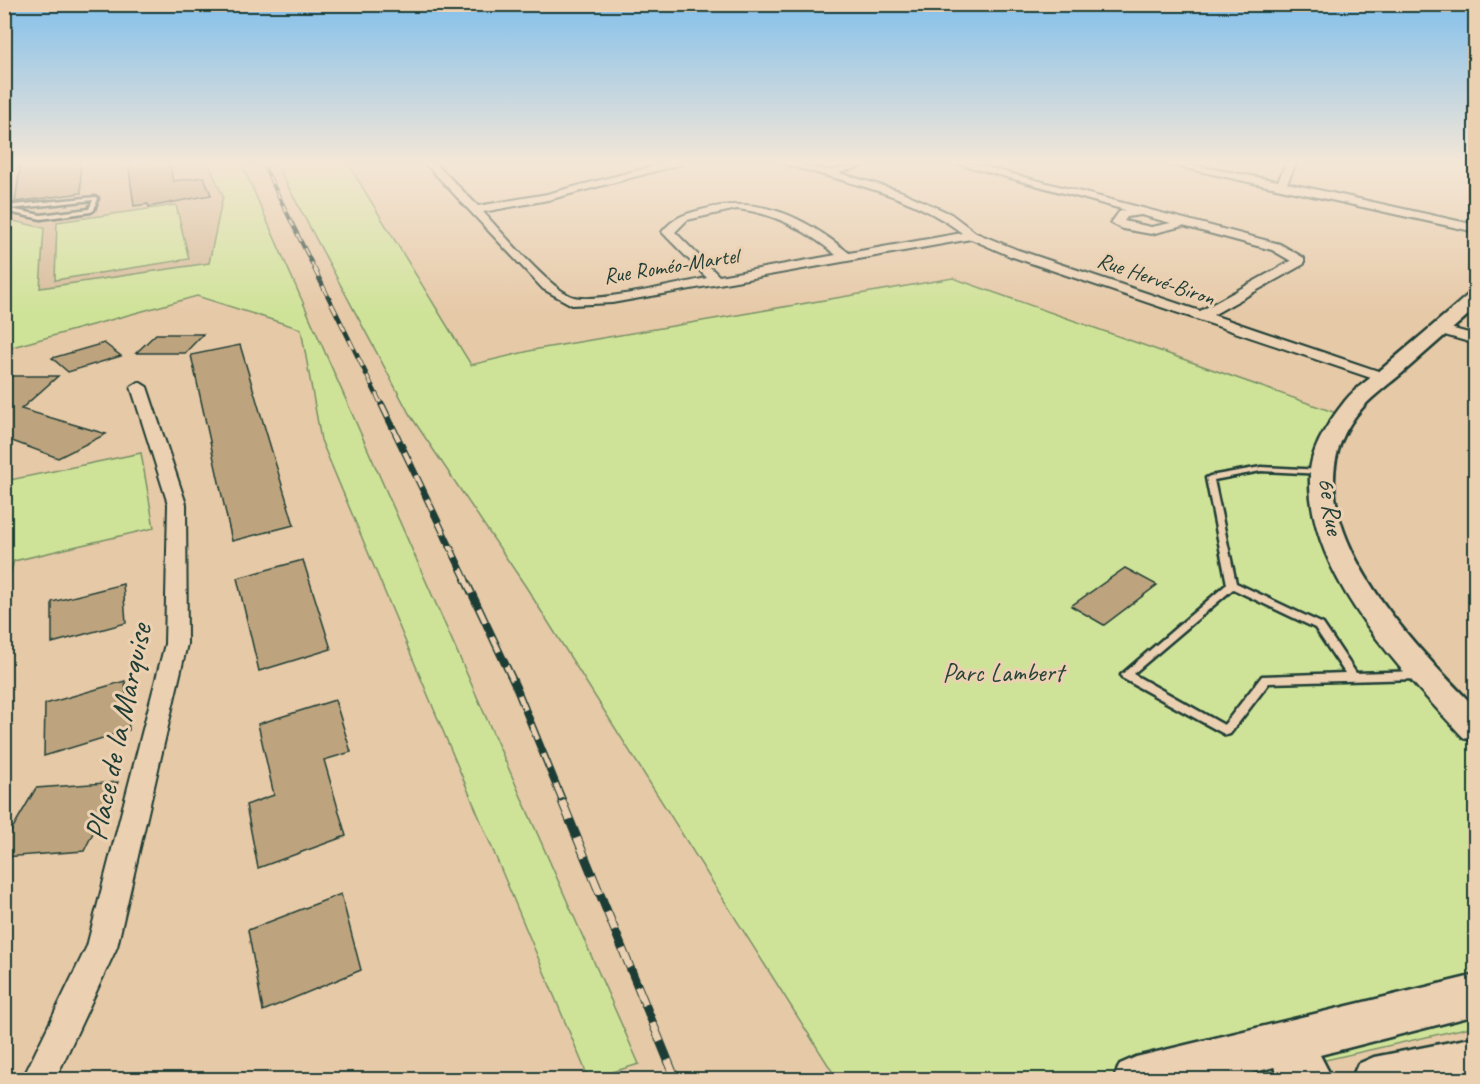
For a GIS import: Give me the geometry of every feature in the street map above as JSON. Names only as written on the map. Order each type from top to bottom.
[{"type":"street","name":"Rue Roméo-Martel","points":[[478,213],[548,286],[572,301],[612,299],[972,234]]},
{"type":"street","points":[[703,213],[683,218],[668,232],[716,280]]},
{"type":"street","points":[[769,213],[813,230],[847,258]]},
{"type":"street","name":"Rue Hervé-Biron","points":[[939,213],[972,234],[1014,253],[1382,377]]},
{"type":"street","points":[[1131,213],[1124,214],[1117,224],[1143,231],[1165,231],[1184,221]]},
{"type":"street","points":[[1153,213],[1276,247],[1300,261],[1202,316]]},
{"type":"street","points":[[1403,213],[1476,229]]},
{"type":"street","name":"6e Rue","points":[[1476,298],[1382,377],[1354,404],[1332,438],[1322,472],[1328,526],[1350,576],[1367,604],[1424,675],[1476,729]]},
{"type":"street","points":[[1439,329],[1476,340]]},
{"type":"street","name":"Place de la Marquise","points":[[38,1080],[102,947],[177,644],[177,504],[139,387]]},
{"type":"street","points":[[1136,1080],[1476,995]]},
{"type":"street","points":[[1285,1044],[1310,1080]]},
{"type":"street","points":[[1374,1080],[1476,1059]]},
{"type":"lane","points":[[19,213],[42,218],[75,213]]},
{"type":"lane","points":[[1232,585],[1210,478],[1261,469],[1322,472]]},
{"type":"lane","points":[[1232,585],[1126,675],[1226,731],[1266,679],[1424,675]]},
{"type":"lane","points":[[1232,585],[1319,626],[1353,677]]},
{"type":"shaded area","points":[[5,213],[220,213],[210,263],[39,288],[44,228],[5,219]]},
{"type":"green space","points":[[123,213],[178,213],[189,259],[55,280],[57,222]]},
{"type":"green space","points":[[220,213],[263,213],[639,1064],[589,1079],[321,440],[301,329],[197,296],[5,349],[5,219],[44,228],[40,288],[209,263]]},
{"type":"green space","name":"Parc Lambert","points":[[302,213],[378,213],[471,365],[538,349],[953,278],[1336,413],[1314,474],[1341,563],[1475,705],[1475,1026],[1242,1079],[837,1079],[526,587],[410,415]]},
{"type":"green space","points":[[141,453],[154,528],[14,561],[5,590],[5,481]]},
{"type":"building","points":[[156,334],[203,334],[185,353],[136,353]]},
{"type":"building","points":[[104,343],[121,356],[68,372],[52,358]]},
{"type":"building","points":[[240,345],[294,525],[232,541],[191,355]]},
{"type":"building","points":[[11,376],[58,376],[21,409],[106,434],[58,458],[4,438],[4,381]]},
{"type":"building","points":[[303,560],[331,649],[259,671],[237,578]]},
{"type":"building","points":[[1125,568],[1157,585],[1104,625],[1071,606]]},
{"type":"building","points":[[123,584],[126,623],[52,643],[52,602]]},
{"type":"building","points":[[125,681],[129,730],[44,756],[45,704]]},
{"type":"building","points":[[335,700],[351,752],[324,760],[346,836],[258,868],[246,805],[274,795],[258,724]]},
{"type":"building","points":[[118,782],[84,851],[4,857],[4,843],[36,788]]},
{"type":"building","points":[[341,894],[361,970],[263,1011],[248,930]]},
{"type":"railway","points":[[287,213],[315,270]]},
{"type":"railway","points":[[314,268],[382,406]]},
{"type":"railway","points":[[382,405],[466,580]]},
{"type":"railway","points":[[465,579],[516,687],[563,802]]},
{"type":"railway","points":[[562,801],[676,1080]]}]
